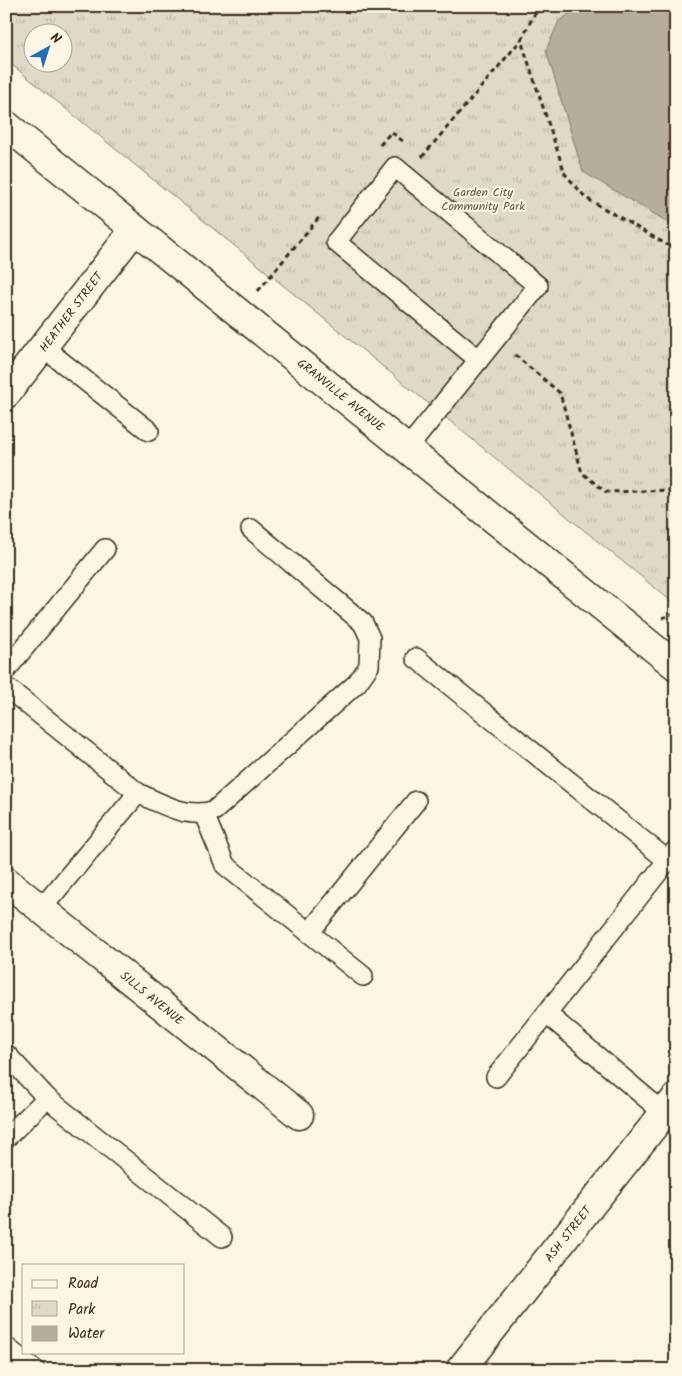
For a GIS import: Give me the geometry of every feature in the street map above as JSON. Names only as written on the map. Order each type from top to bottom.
[{"type":"street","name":"GRANVILLE AVENUE","points":[[6,125],[676,666]]},
{"type":"street","name":"HEATHER STREET","points":[[6,394],[44,348],[135,229]]},
{"type":"street","name":"SILLS AVENUE","points":[[6,881],[299,1115]]},
{"type":"street","name":"ASH STREET","points":[[460,1370],[671,1107]]},
{"type":"lane","points":[[407,448],[479,360],[538,286],[395,167],[336,242],[479,360]]},
{"type":"lane","points":[[44,348],[149,431]]},
{"type":"lane","points":[[6,687],[138,793],[171,808],[204,814],[215,810],[357,683],[369,666],[370,638],[363,623],[251,528]]},
{"type":"lane","points":[[6,670],[105,549]]},
{"type":"lane","points":[[416,658],[672,855],[496,1077]]},
{"type":"lane","points":[[41,909],[138,793]]},
{"type":"lane","points":[[309,932],[416,801]]},
{"type":"lane","points":[[204,814],[225,865],[363,976]]},
{"type":"lane","points":[[547,1014],[671,1107]]},
{"type":"lane","points":[[6,1054],[13,1058],[47,1098],[222,1237]]},
{"type":"lane","points":[[6,1138],[47,1098]]},
{"type":"lane","points":[[6,1347],[35,1370]]},
{"type":"path","points":[[542,6],[534,15],[521,40],[565,174],[586,198],[676,250]]},
{"type":"path","points":[[496,338],[560,393],[582,473],[606,492],[676,490]]},
{"type":"path","points":[[659,619],[676,613]]},
{"type":"green space","name":"Garden City Community Park","points":[[6,6],[676,6],[676,605],[6,60]]},
{"type":"water","points":[[581,6],[676,6],[676,227],[583,172],[546,50],[559,21]]}]
